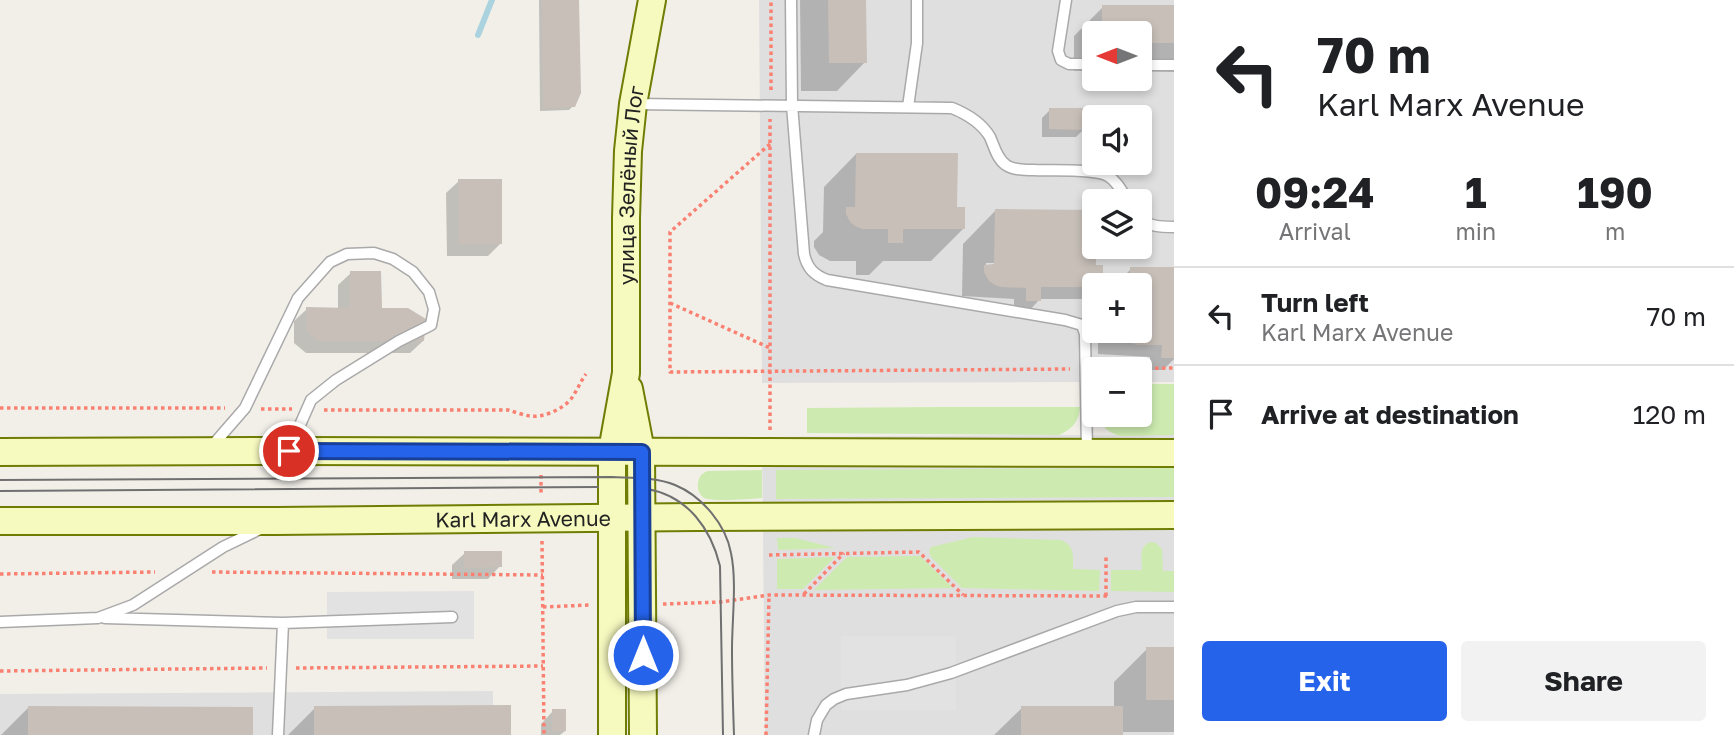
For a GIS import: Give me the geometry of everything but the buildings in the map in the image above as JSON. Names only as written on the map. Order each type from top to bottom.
[{"type":"main road","name":"улица Зелёный Лог","points":[[626,373],[628,151],[633,104],[652,0]]},
{"type":"main road","points":[[612,735],[612,451],[626,373]]},
{"type":"main road","points":[[626,373],[642,452],[643,735]]},
{"type":"main road","points":[[0,452],[1174,453]]},
{"type":"main road","name":"Karl Marx Avenue","points":[[0,521],[1174,515]]},
{"type":"lane","points":[[791,0],[792,105],[804,254],[811,271],[827,280],[1082,325],[1086,357]]},
{"type":"lane","points":[[908,107],[917,43],[917,0]]},
{"type":"lane","points":[[1066,0],[1059,51],[1061,60],[1069,64],[1082,64]]},
{"type":"lane","points":[[1152,65],[1174,65]]},
{"type":"lane","points":[[633,104],[952,108],[977,122],[989,135],[1006,165],[1021,170],[1091,171],[1106,174],[1121,189]]},
{"type":"lane","points":[[1152,225],[1174,227]]},
{"type":"lane","points":[[207,452],[245,408],[298,298],[330,262],[347,254],[373,253],[393,259],[413,272],[429,292],[434,309],[431,325],[399,341],[336,380],[311,400],[289,451]]},
{"type":"lane","points":[[1087,427],[1087,454]]},
{"type":"lane","points":[[97,618],[134,605],[223,547],[276,521]]},
{"type":"lane","points":[[814,735],[817,720],[826,705],[846,694],[907,685],[951,673],[1117,611],[1136,607],[1174,607]]},
{"type":"lane","points":[[0,622],[97,618],[282,623],[452,617]]},
{"type":"lane","points":[[278,735],[282,623]]},
{"type":"path","points":[[770,432],[771,0]]},
{"type":"path","points":[[770,145],[670,232],[670,372],[1082,369]]},
{"type":"path","points":[[670,302],[770,348]]},
{"type":"path","points":[[1152,368],[1174,368]]},
{"type":"path","points":[[0,408],[508,410],[540,416],[561,408],[571,399],[586,374]]},
{"type":"path","points":[[540,451],[544,735]]},
{"type":"path","points":[[769,555],[919,552],[964,597]]},
{"type":"path","points":[[803,595],[844,553]]},
{"type":"path","points":[[1105,615],[1106,555]]},
{"type":"path","points":[[0,574],[184,572],[543,575]]},
{"type":"path","points":[[766,735],[769,595]]},
{"type":"path","points":[[661,604],[733,601],[769,595],[1119,596]]},
{"type":"path","points":[[543,607],[596,605]]},
{"type":"shaded area","points":[[759,0],[1174,0],[1174,382],[1152,382],[1152,357],[1082,357],[1082,382],[762,383]]},
{"type":"shaded area","points":[[1174,435],[1174,735],[765,735],[762,437]]},
{"type":"shaded area","points":[[474,591],[474,639],[327,639],[327,592]]},
{"type":"shaded area","points":[[841,636],[956,636],[956,710],[841,710]]},
{"type":"shaded area","points":[[493,691],[493,735],[0,735],[0,694]]},
{"type":"green space","points":[[1152,384],[1174,384],[1174,435],[1121,436],[1104,427],[1152,427]]},
{"type":"green space","points":[[1080,407],[1074,424],[1059,435],[807,433],[807,408]]},
{"type":"green space","points":[[1174,468],[1174,497],[776,499],[776,470]]},
{"type":"green space","points":[[762,470],[762,498],[709,499],[704,498],[699,491],[699,478],[708,471]]},
{"type":"green space","points":[[973,537],[1066,542],[1071,548],[1073,569],[1100,570],[1099,591],[962,588],[931,557],[929,551],[931,547]]},
{"type":"green space","points":[[777,538],[795,538],[835,548],[778,550]]},
{"type":"green space","points":[[1151,542],[1162,549],[1163,571],[1174,571],[1174,592],[1111,591],[1111,570],[1142,570],[1142,550]]},
{"type":"green space","points":[[920,556],[953,588],[814,590],[847,557]]},
{"type":"green space","points":[[835,557],[803,589],[777,589],[777,559]]},
{"type":"waterway","points":[[478,35],[492,0]]},
{"type":"tram line","points":[[0,480],[612,477],[668,482],[694,496],[711,513],[724,532],[731,553],[734,576],[734,735]]},
{"type":"tram line","points":[[0,491],[598,487]]},
{"type":"tram line","points":[[647,489],[674,499],[696,516],[716,552],[720,566],[723,735]]},
{"type":"route","points":[[289,451],[642,452],[643,655]]}]
